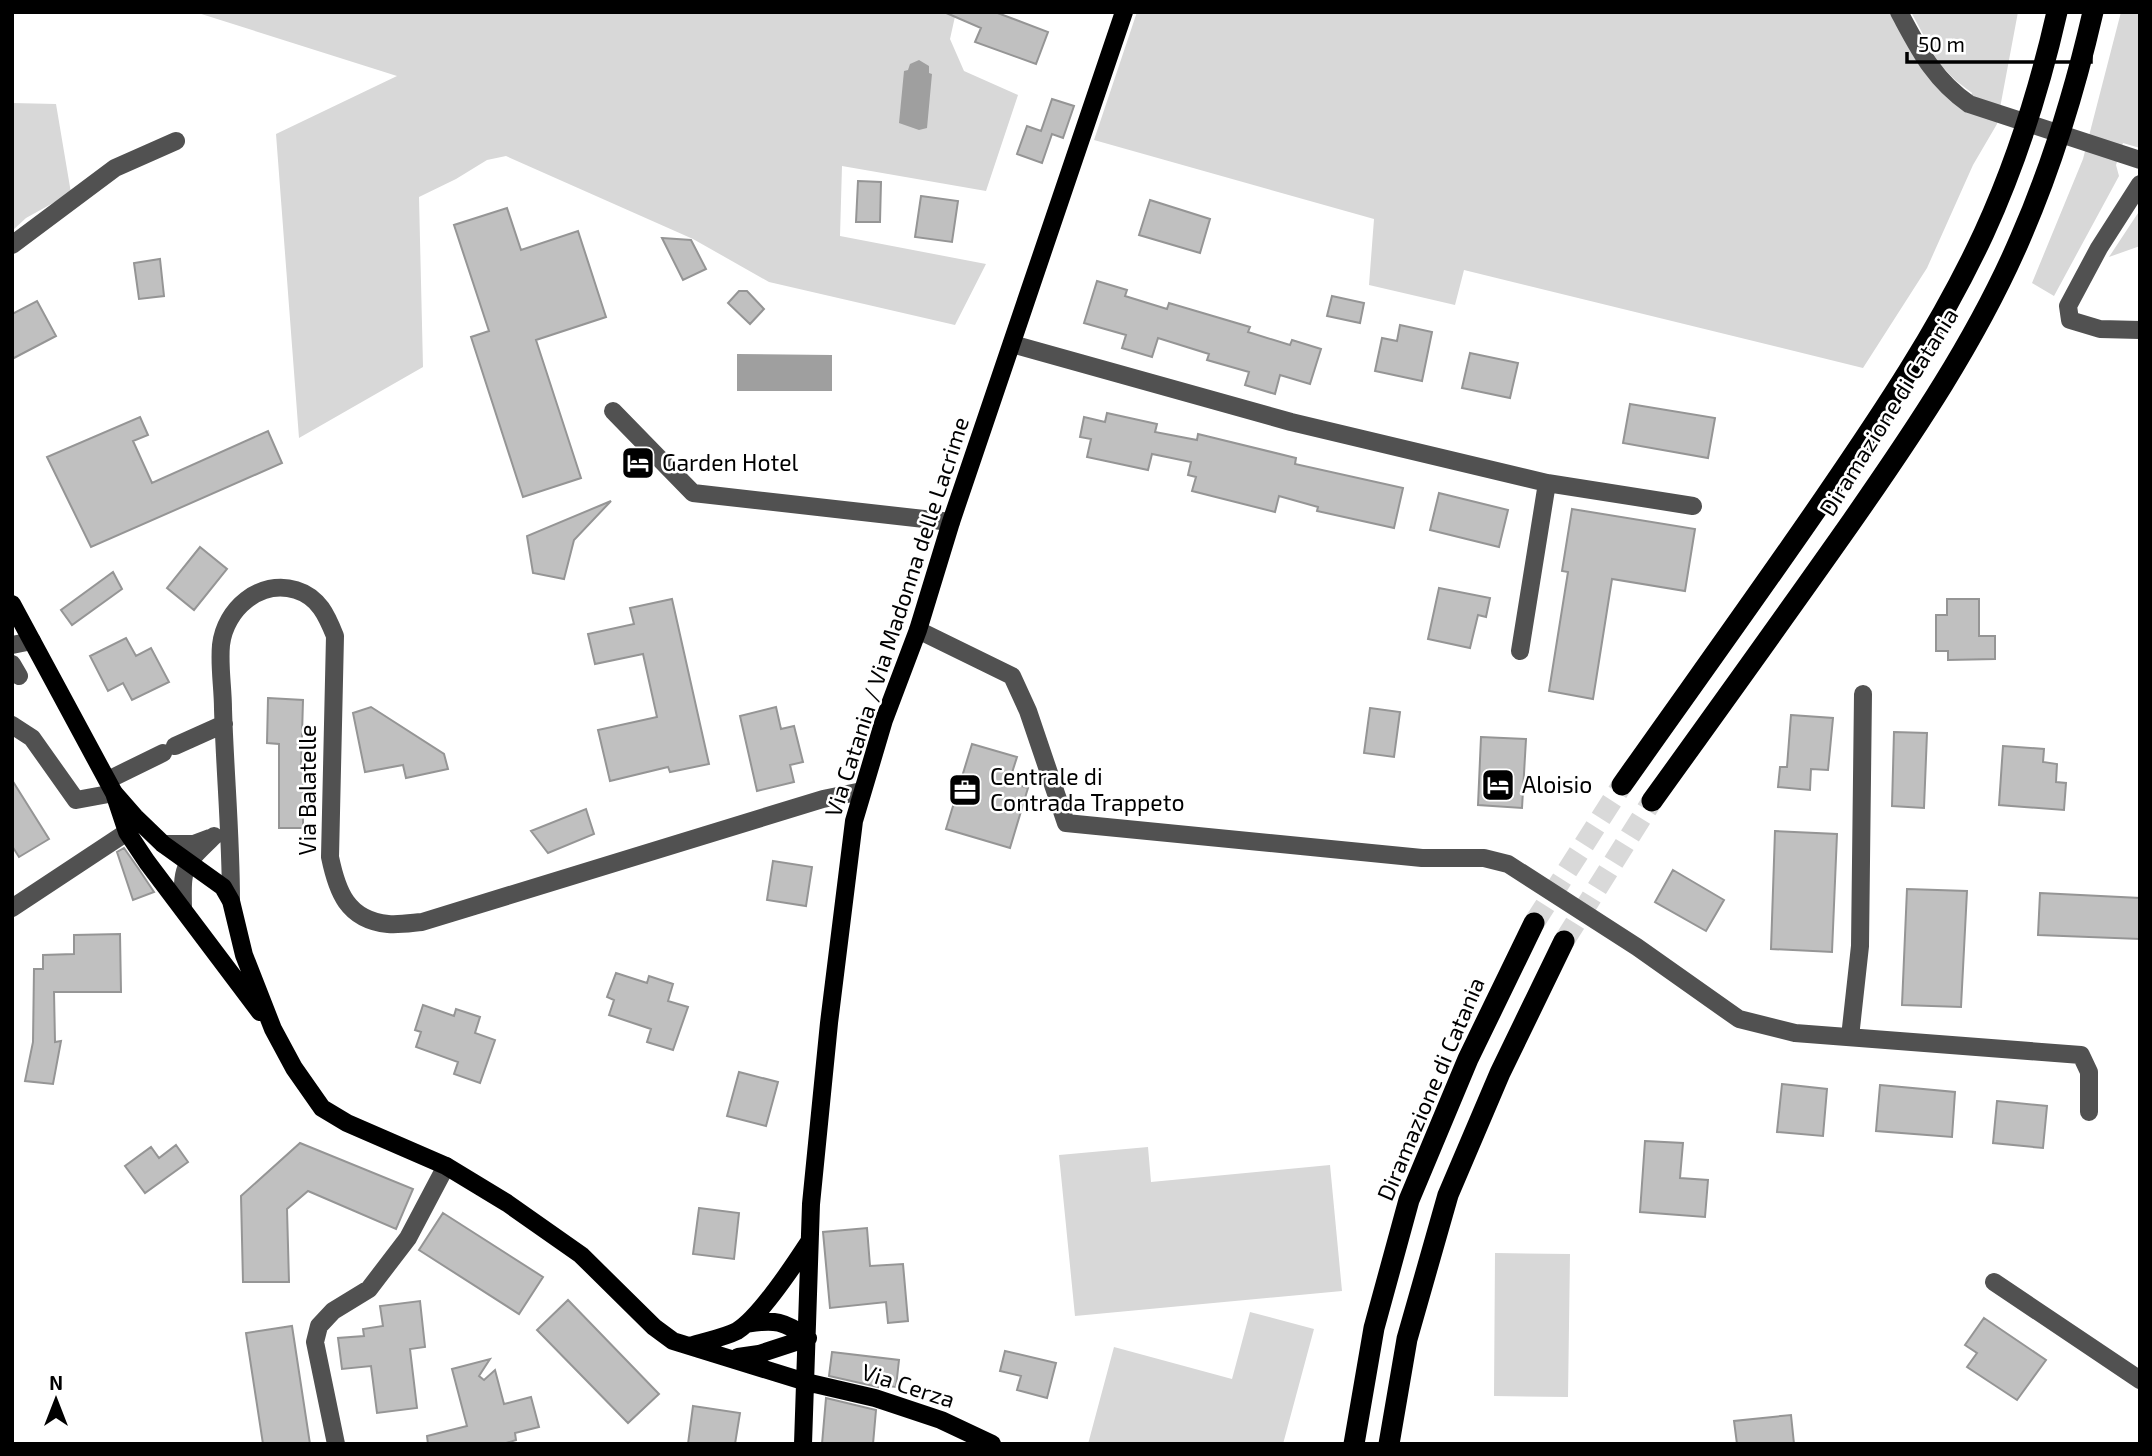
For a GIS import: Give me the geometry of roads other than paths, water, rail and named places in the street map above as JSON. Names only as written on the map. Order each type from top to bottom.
[{"type":"highway","name":"Diramazione di Catania","points":[[1622,785],[1866,439],[1926,344],[1985,231],[2033,104],[2057,12]]},
{"type":"highway","name":"Diramazione di Catania","points":[[1652,801],[1894,461],[1963,350],[2019,241],[2042,185],[2066,115],[2093,12]]},
{"type":"highway","name":"Diramazione di Catania","points":[[1354,1444],[1374,1328],[1409,1200],[1468,1059],[1534,923]]},
{"type":"highway","points":[[1389,1444],[1407,1339],[1448,1195],[1500,1073],[1564,941]]},
{"type":"main road","name":"Via Catania / Via Madonna delle Lacrime","points":[[803,1444],[811,1204],[854,821],[884,720],[918,630],[951,522],[1124,12]]},
{"type":"main road","points":[[12,604],[111,786],[135,817],[163,844],[223,887],[231,901],[242,946],[273,1029]]},
{"type":"main road","points":[[111,786],[127,832],[273,1029]]},
{"type":"main road","name":"Via Cerza","points":[[273,1029],[294,1068],[322,1108],[346,1123],[446,1166],[507,1203],[581,1255],[654,1328],[673,1340],[806,1382],[875,1398],[941,1420],[992,1444]]},
{"type":"main road","points":[[690,1346],[735,1332],[746,1324],[789,1272],[810,1241]]},
{"type":"main road","points":[[746,1324],[777,1321],[791,1326],[808,1338]]},
{"type":"main road","points":[[733,1358],[759,1354],[808,1338]]},
{"type":"street","points":[[1899,12],[1948,90],[1969,104],[2140,160]]},
{"type":"street","points":[[12,245],[115,168],[176,141]]},
{"type":"street","points":[[2140,184],[2099,248],[2068,306],[2070,320],[2100,330],[2140,331]]},
{"type":"street","points":[[1012,344],[1291,422],[1547,483],[1693,506]]},
{"type":"street","points":[[613,411],[662,458],[693,493],[951,522]]},
{"type":"street","points":[[1520,651],[1547,483]]},
{"type":"street","name":"Via Balatelle","points":[[231,901],[231,838],[227,809],[221,644],[229,621],[246,598],[265,589],[286,587],[307,593],[327,614],[335,636],[330,857],[336,885],[345,902],[362,915],[387,924],[422,922],[823,799],[862,791]]},
{"type":"street","points":[[918,630],[1012,676],[1028,711],[1066,823],[1422,858],[1484,858],[1508,864],[1637,947],[1739,1019],[1795,1033],[2081,1055],[2089,1072],[2089,1112]]},
{"type":"street","points":[[12,645],[32,641]]},
{"type":"street","points":[[1850,1037],[1860,946],[1863,694]]},
{"type":"street","points":[[12,725],[32,738],[76,800],[111,786],[169,750],[224,724]]},
{"type":"street","points":[[183,908],[182,875],[187,862],[214,836],[227,809]]},
{"type":"street","points":[[12,908],[127,832]]},
{"type":"street","points":[[163,844],[194,844],[214,836]]},
{"type":"street","points":[[335,1444],[315,1342],[319,1326],[333,1311],[369,1289],[408,1238],[446,1166]]},
{"type":"street","points":[[1994,1282],[2140,1380]]},
{"type":"tunnel","points":[[1534,923],[1622,785]]},
{"type":"tunnel","points":[[1564,941],[1652,801]]},
{"type":"place","name":"Garden Hotel","points":[[638,463]]},
{"type":"place","name":"Aloisio","points":[[1498,785]]},
{"type":"place","name":"Centrale di Contrada Trappeto","points":[[965,790]]}]
